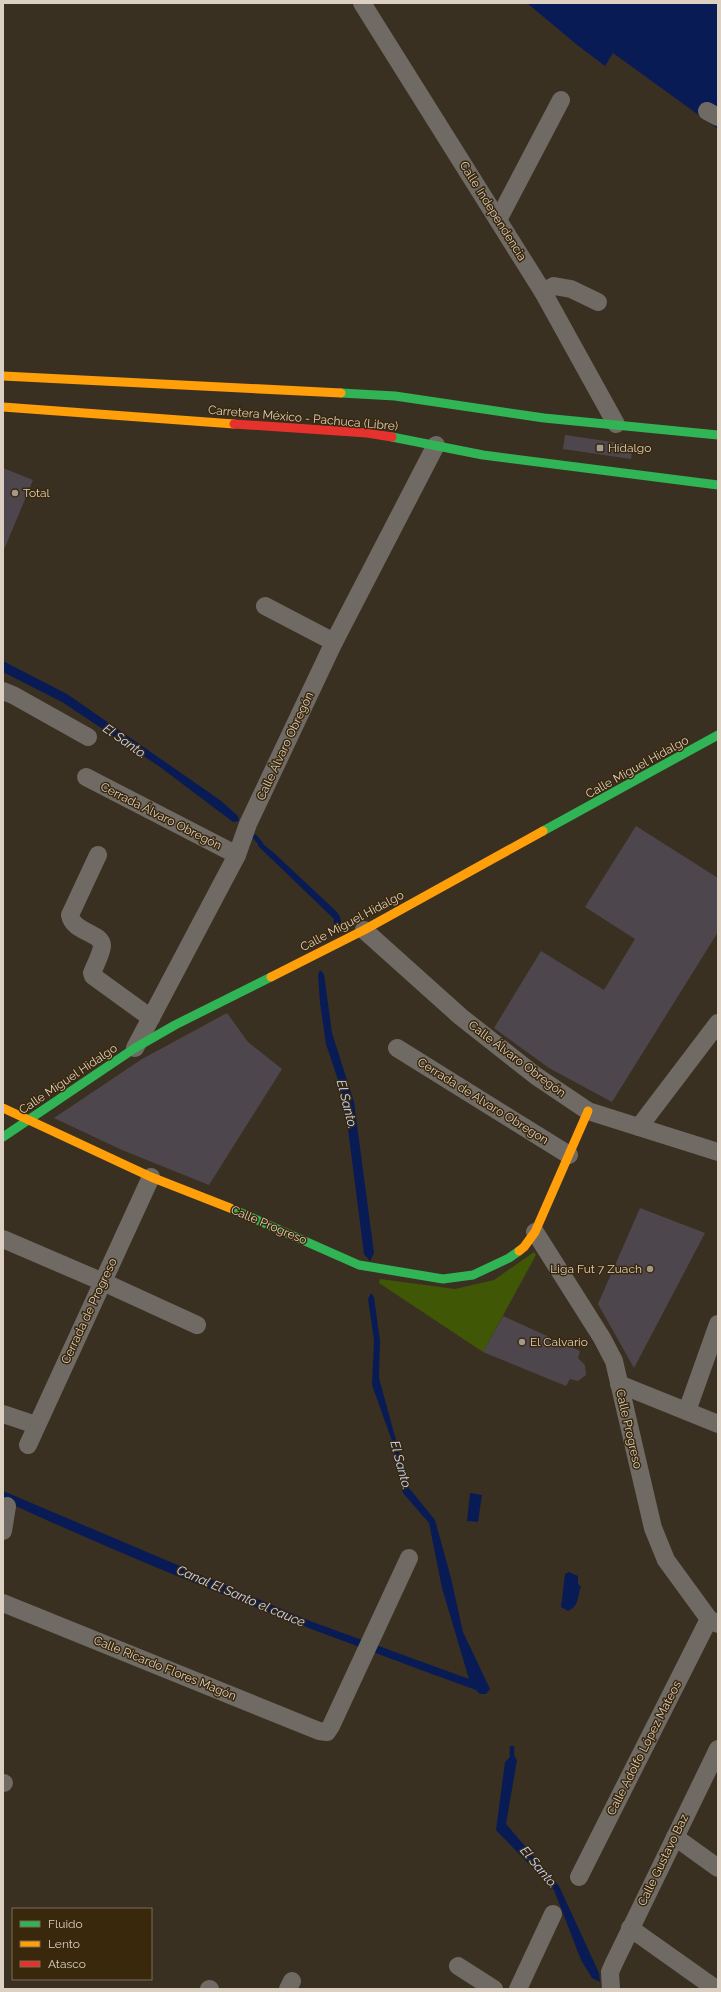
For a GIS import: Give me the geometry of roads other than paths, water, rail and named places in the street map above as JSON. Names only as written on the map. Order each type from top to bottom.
[{"type":"street","name":"Calle Independencia","points":[[362,3],[544,292],[616,424]]},
{"type":"street","points":[[498,220],[561,100]]},
{"type":"street","points":[[544,292],[554,286],[571,289],[598,302]]},
{"type":"street","name":"Carretera México - Pachuca (Libre)","points":[[3,376],[395,396],[544,418],[718,435]]},
{"type":"street","name":"Carretera México - Pachuca (Libre)","points":[[3,407],[367,433],[482,455],[718,484]]},
{"type":"street","name":"Calle Álvaro Obregón","points":[[134,1048],[237,855],[248,824],[334,642],[436,445]]},
{"type":"street","points":[[265,606],[334,642]]},
{"type":"street","points":[[3,691],[13,695],[88,737]]},
{"type":"street","name":"Calle Miguel Hidalgo","points":[[3,1137],[134,1048],[175,1025],[364,930],[714,743]]},
{"type":"street","name":"Cerrada Álvaro Obregón","points":[[86,777],[237,855]]},
{"type":"street","points":[[98,855],[70,915],[71,922],[75,926],[99,939],[102,948],[92,973],[93,976],[151,1018]]},
{"type":"street","name":"Calle Álvaro Obregón","points":[[364,930],[461,1017],[536,1076],[588,1111],[639,1127],[714,1147]]},
{"type":"street","points":[[639,1127],[718,1023]]},
{"type":"street","name":"Cerrada de Alvaro Obregon","points":[[397,1048],[569,1155]]},
{"type":"street","name":"Calle Progreso","points":[[3,1108],[151,1177],[257,1219],[360,1265],[443,1279],[473,1275],[509,1258],[524,1247],[535,1232],[588,1111]]},
{"type":"street","name":"Cerrada de Progreso","points":[[28,1445],[151,1177]]},
{"type":"street","name":"Calle Progreso","points":[[535,1232],[602,1338],[614,1361],[653,1528],[666,1560],[713,1622]]},
{"type":"street","points":[[3,1239],[103,1282],[197,1325]]},
{"type":"street","points":[[687,1411],[716,1336]]},
{"type":"street","points":[[619,1384],[718,1424]]},
{"type":"street","points":[[3,1414],[36,1425]]},
{"type":"street","points":[[3,1531],[7,1506]]},
{"type":"street","name":"Calle Ricardo Flores Magón","points":[[3,1603],[312,1728],[327,1732],[409,1558]]},
{"type":"street","name":"Calle Adolfo López Mateos","points":[[579,1877],[713,1622]]},
{"type":"street","name":"Calle Gustavo Baz","points":[[611,1981],[630,1928],[718,1749]]},
{"type":"street","points":[[675,1837],[718,1868]]},
{"type":"street","points":[[518,1989],[553,1914]]},
{"type":"street","points":[[630,1928],[716,1989]]},
{"type":"street","points":[[458,1966],[494,1989]]},
{"type":"water","points":[[527,3],[718,3],[718,129],[613,53],[605,66]]},
{"type":"water","points":[[3,661],[67,694],[220,800],[238,816],[239,821],[233,822],[160,767],[62,702],[3,672]]},
{"type":"water","points":[[258,840],[273,852],[337,912],[340,916],[341,924],[335,932],[327,936],[333,928],[334,919],[258,846]]},
{"type":"water","points":[[320,970],[324,974],[332,1033],[354,1102],[374,1253],[370,1261],[364,1254],[348,1129],[341,1089],[326,1044],[320,1003],[318,975]]},
{"type":"water","name":"Canal El Santo el cauce","points":[[371,1293],[374,1297],[380,1341],[379,1378],[409,1488],[435,1520],[451,1578],[463,1632],[490,1689],[486,1694],[480,1694],[476,1690],[357,1646],[178,1576],[3,1500],[3,1491],[310,1621],[469,1679],[442,1588],[429,1523],[403,1493],[392,1441],[372,1385],[374,1340],[368,1299]]},
{"type":"water","points":[[470,1493],[482,1495],[478,1522],[467,1521]]},
{"type":"water","points":[[569,1572],[578,1576],[578,1584],[581,1587],[575,1606],[568,1611],[561,1607],[565,1574]]},
{"type":"water","points":[[513,1754],[517,1760],[506,1824],[559,1886],[599,1973],[600,1982],[592,1978],[581,1960],[554,1890],[496,1830],[505,1762]]},
{"type":"waterway","name":"El Santo.","points":[[255,837],[261,844]]},
{"type":"waterway","name":"El Santo.","points":[[512,1748],[512,1758]]},
{"type":"place","name":"Hidalgo","points":[[600,448]]},
{"type":"place","name":"Total","points":[[15,493]]},
{"type":"place","name":"Liga Fut 7 Zuach","points":[[650,1269]]},
{"type":"place","name":"El Calvario","points":[[522,1342]]}]
